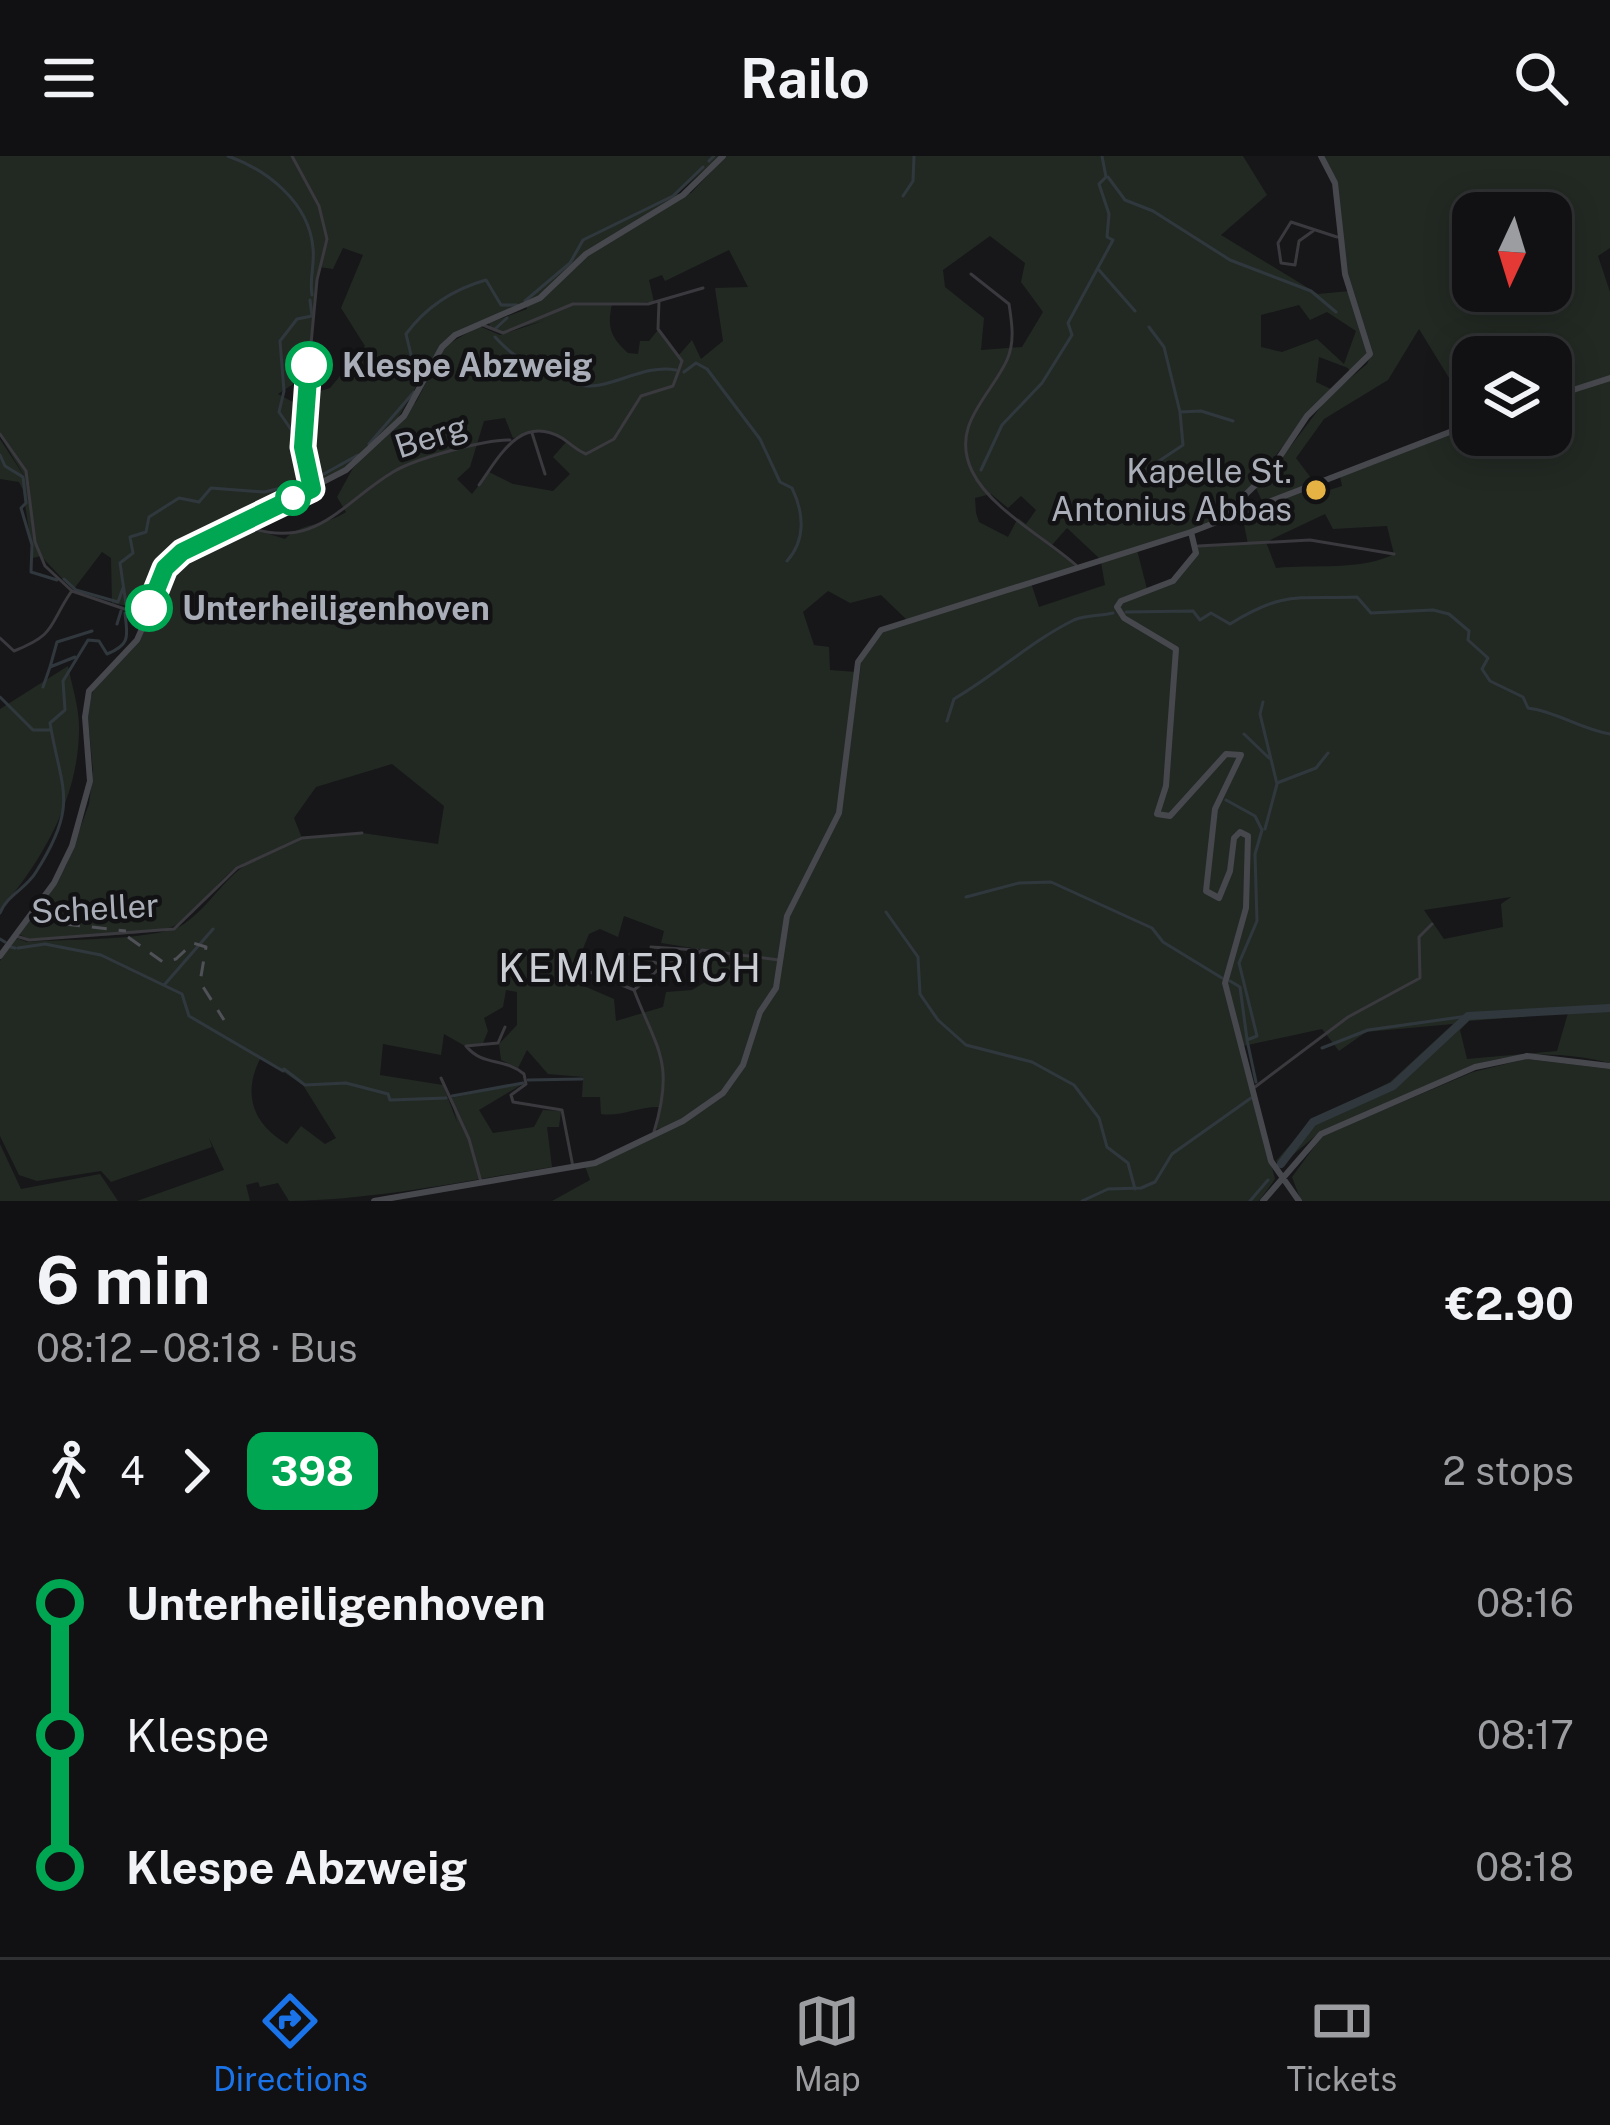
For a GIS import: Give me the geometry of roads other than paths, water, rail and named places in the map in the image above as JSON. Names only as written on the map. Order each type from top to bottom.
[{"type":"street","points":[[292,156],[319,206],[327,239],[317,280],[303,430],[312,489]]},
{"type":"street","points":[[0,956],[62,869],[86,803],[90,771],[85,708],[92,684],[136,640],[172,560],[312,489],[371,449],[415,401],[442,347],[540,298],[600,243],[683,195],[722,156]]},
{"type":"street","points":[[1216,522],[1270,471],[1306,416],[1366,364],[1367,339],[1339,237],[1335,183],[1321,156]]},
{"type":"street","points":[[1313,231],[1299,241],[1295,265],[1281,263],[1278,243],[1287,226],[1298,220],[1313,231],[1339,237]]},
{"type":"street","points":[[970,274],[1006,301],[1012,334],[1007,360],[971,414],[970,469],[991,494],[1078,567]]},
{"type":"street","points":[[482,323],[503,333],[573,304],[658,302],[703,288]]},
{"type":"street","points":[[545,474],[531,432],[546,432],[583,454],[591,452],[614,439],[638,399],[673,386],[682,372],[681,358],[658,328],[658,302]]},
{"type":"street","points":[[1572,390],[1610,378]]},
{"type":"street","points":[[374,1201],[606,1159],[701,1111],[736,1078],[760,1012],[776,988],[787,916],[839,813],[858,662],[880,630],[1191,532],[1452,431]]},
{"type":"street","name":"Berg","points":[[240,524],[283,535],[331,522],[397,469],[531,432]]},
{"type":"street","points":[[0,434],[31,485],[40,557],[72,591],[147,617]]},
{"type":"street","name":"Berg","points":[[479,485],[491,461],[511,441]]},
{"type":"street","points":[[1191,532],[1198,546]]},
{"type":"street","points":[[1198,546],[1310,540],[1394,554]]},
{"type":"street","points":[[1198,546],[1173,581],[1121,601],[1118,607],[1124,618],[1176,649],[1179,663],[1166,786],[1157,814],[1170,816],[1230,752],[1241,755],[1219,795],[1206,891],[1219,898],[1230,871],[1234,838],[1240,832],[1248,836],[1246,908],[1225,976],[1271,1161],[1299,1201]]},
{"type":"street","points":[[0,638],[14,650],[40,640],[58,622],[72,591]]},
{"type":"street","name":"Scheller","points":[[15,935],[29,940],[174,928],[200,910],[237,868],[302,838],[362,833]]},
{"type":"street","points":[[1252,1090],[1290,1055],[1420,978],[1419,937],[1432,924]]},
{"type":"street","points":[[651,947],[781,960]]},
{"type":"street","points":[[631,954],[662,965],[686,962],[702,950]]},
{"type":"street","points":[[634,990],[662,965]]},
{"type":"street","points":[[575,966],[597,970],[634,990],[655,1028],[663,1087],[654,1132]]},
{"type":"street","points":[[505,1027],[498,1043],[466,1046],[487,1063],[509,1063],[524,1074],[526,1084],[511,1095],[514,1102],[562,1110],[573,1167]]},
{"type":"street","points":[[1263,1201],[1321,1134],[1475,1067],[1527,1056],[1610,1066]]},
{"type":"street","points":[[440,1078],[469,1139],[481,1182]]},
{"type":"waterway","points":[[228,156],[271,179],[304,216],[313,248],[312,295]]},
{"type":"waterway","points":[[709,161],[714,156]]},
{"type":"waterway","points":[[903,196],[913,181],[914,156]]},
{"type":"waterway","points":[[981,470],[1002,425],[1042,383],[1072,335],[1068,323],[1113,240],[1107,237],[1109,214],[1099,184],[1106,177],[1102,156]]},
{"type":"waterway","points":[[525,301],[570,263],[583,240],[673,196],[703,167]]},
{"type":"waterway","points":[[1108,177],[1125,200],[1153,211],[1230,260],[1311,291],[1336,312]]},
{"type":"waterway","points":[[1099,270],[1135,311]]},
{"type":"waterway","points":[[418,384],[406,334],[432,307],[486,280],[501,305],[517,305]]},
{"type":"waterway","points":[[299,441],[279,412],[284,391],[280,341],[297,319],[312,316],[310,300]]},
{"type":"waterway","points":[[495,329],[507,318]]},
{"type":"waterway","points":[[1149,327],[1164,347],[1180,412],[1201,411],[1233,421]]},
{"type":"waterway","points":[[495,337],[519,358],[560,372],[575,384],[599,385],[650,371],[676,370]]},
{"type":"waterway","points":[[684,372],[696,363],[707,369],[760,439],[780,482],[792,488],[801,526],[787,561]]},
{"type":"waterway","points":[[369,444],[414,392]]},
{"type":"waterway","points":[[1147,469],[1183,445],[1180,412]]},
{"type":"waterway","points":[[0,455],[5,466],[23,477],[26,503],[21,508],[32,545],[31,572],[57,580]]},
{"type":"waterway","points":[[313,480],[358,455]]},
{"type":"waterway","points":[[126,604],[120,563],[133,553],[130,537],[146,532],[149,517],[179,498],[199,502],[211,488],[264,492],[308,482]]},
{"type":"waterway","points":[[64,579],[76,590],[118,602],[123,588]]},
{"type":"waterway","points":[[1126,612],[1193,611],[1200,620],[1211,613],[1230,624],[1278,601],[1357,597],[1371,613],[1433,610],[1449,614],[1469,631],[1468,640],[1488,658],[1482,669],[1490,681],[1523,697],[1528,708],[1610,734]]},
{"type":"waterway","points":[[117,624],[121,611]]},
{"type":"waterway","points":[[0,913],[36,872],[63,812],[50,723],[65,710],[63,681],[88,640],[99,641],[107,654],[121,646],[126,638],[125,613]]},
{"type":"waterway","points":[[947,721],[954,699],[1043,638],[1074,620],[1113,613]]},
{"type":"waterway","points":[[50,667],[57,642],[92,631]]},
{"type":"waterway","points":[[43,687],[50,667],[75,657]]},
{"type":"waterway","points":[[0,697],[33,730],[50,730]]},
{"type":"waterway","points":[[1263,702],[1260,714],[1277,784],[1265,829]]},
{"type":"waterway","points":[[1244,734],[1269,758]]},
{"type":"waterway","points":[[1277,783],[1316,768],[1328,753]]},
{"type":"waterway","points":[[1226,800],[1255,816],[1262,830],[1255,854],[1257,921],[1239,963],[1257,1036],[1247,1040],[1256,1082]]},
{"type":"waterway","points":[[966,897],[1019,883],[1051,882],[1152,928],[1163,942],[1222,978]]},
{"type":"waterway","points":[[886,912],[918,957],[920,994],[938,1020],[966,1045],[1032,1062],[1074,1085],[1099,1118],[1107,1147],[1128,1163],[1135,1189]]},
{"type":"waterway","points":[[165,984],[213,929]]},
{"type":"waterway","points":[[0,939],[5,942]]},
{"type":"waterway","points":[[18,948],[45,944],[101,955],[182,994],[189,1016],[283,1071]]},
{"type":"waterway","points":[[11,947],[15,948]]},
{"type":"waterway","points":[[1230,981],[1240,987],[1247,1039]]},
{"type":"waterway","points":[[1281,1164],[1313,1122],[1393,1086],[1468,1016],[1610,1008]]},
{"type":"waterway","points":[[1322,1048],[1368,1030],[1468,1016]]},
{"type":"waterway","points":[[284,1069],[305,1085],[346,1083],[388,1094],[390,1100],[446,1098]]},
{"type":"waterway","points":[[528,1080],[582,1079]]},
{"type":"waterway","points":[[452,1096],[523,1083]]},
{"type":"waterway","points":[[1082,1201],[1108,1189],[1141,1188],[1155,1182],[1172,1154],[1251,1098]]},
{"type":"waterway","points":[[1250,1201],[1268,1180]]},
{"type":"railway","points":[[65,924],[126,931]]},
{"type":"railway","points":[[128,937],[163,962],[176,959],[193,943],[206,947],[200,982],[224,1020]]},
{"type":"place","name":"Klespe Abzweig","points":[[309,365]]},
{"type":"place","name":"Kapelle St. Antonius Abbas","points":[[1316,490]]},
{"type":"place","name":"Unterheiligenhoven","points":[[149,608]]},
{"type":"district","name":"KEMMERICH","points":[[631,968]]}]
